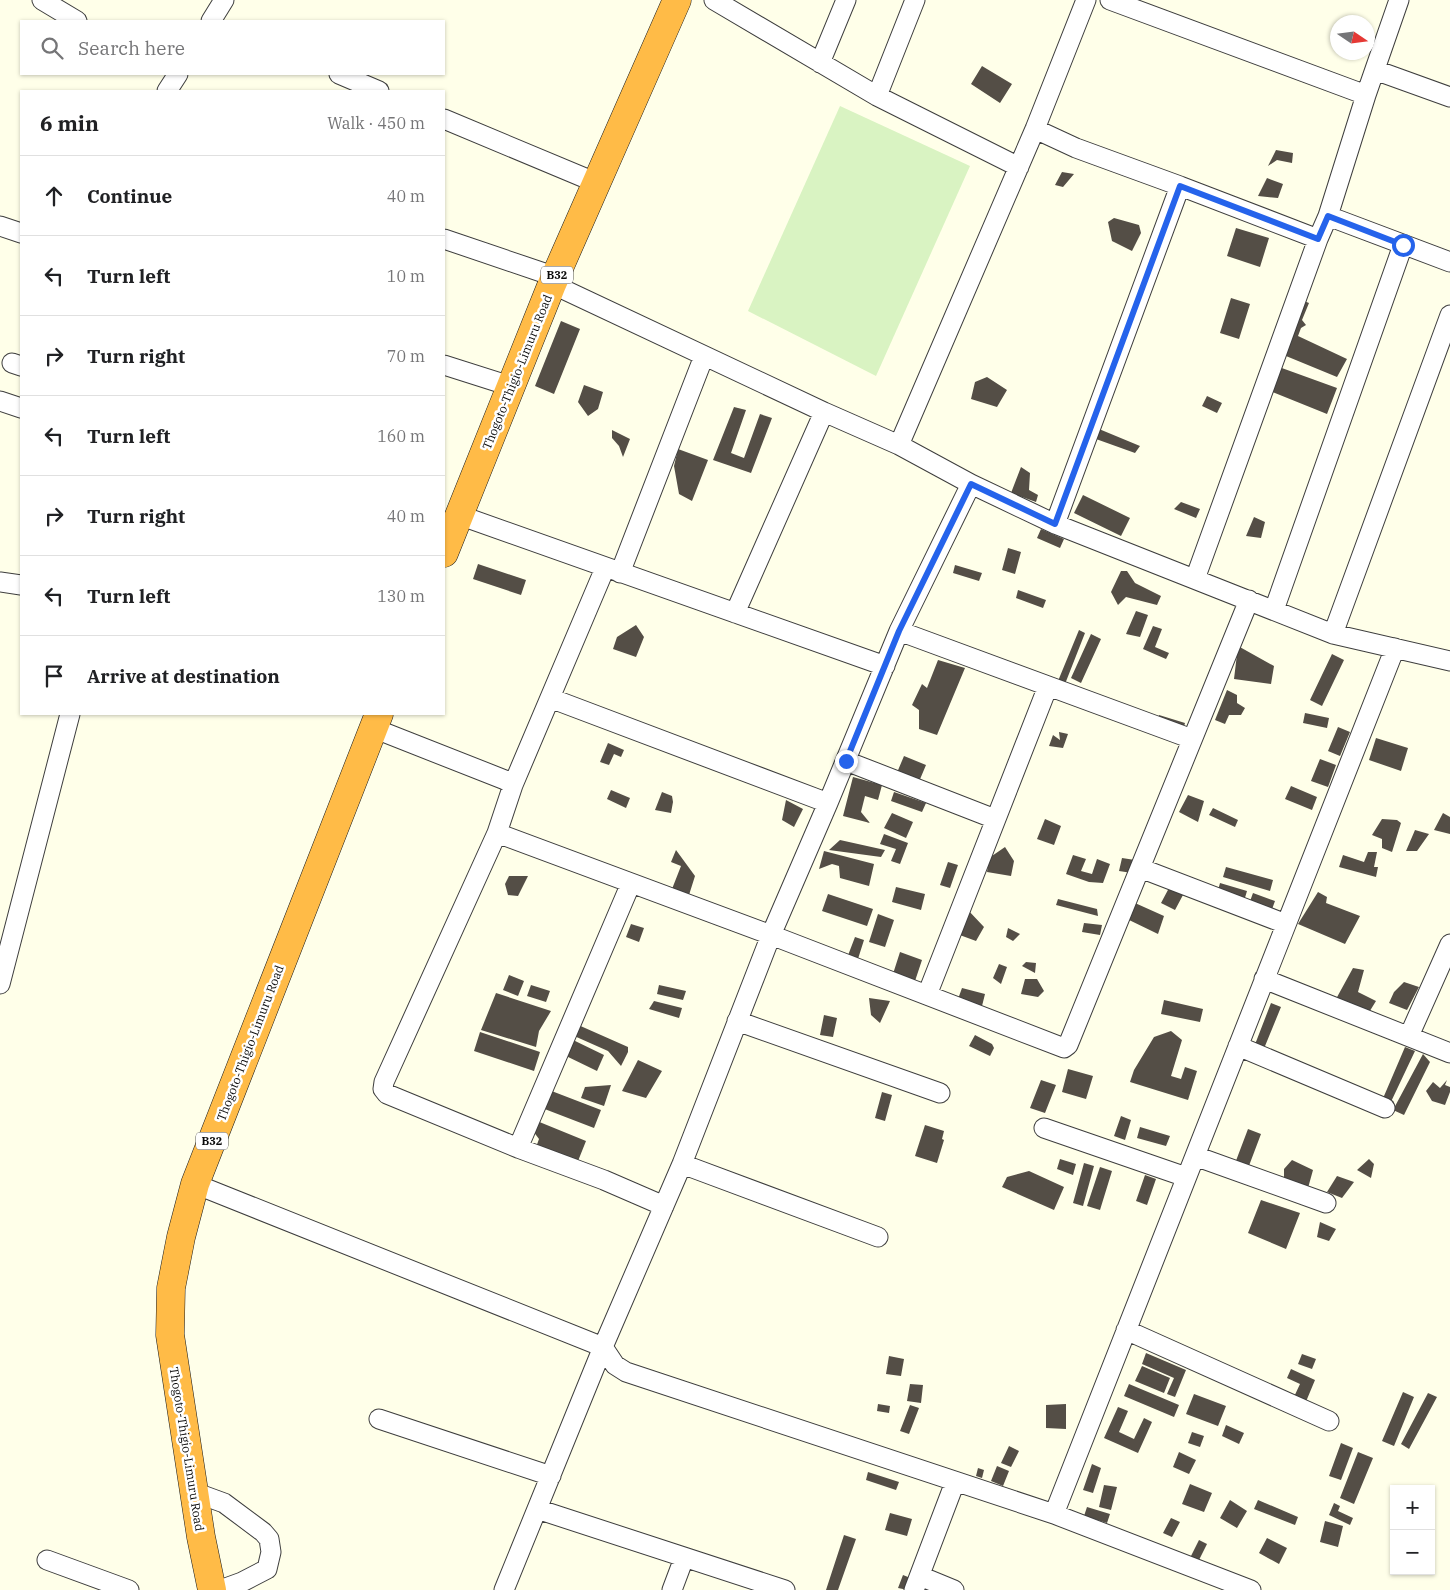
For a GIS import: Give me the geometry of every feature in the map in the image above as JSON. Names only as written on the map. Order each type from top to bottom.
[{"type":"highway","name":"Thogoto-Thigio-Limuru Road","points":[[445,551],[554,281],[677,0]]},
{"type":"highway","name":"Thogoto-Thigio-Limuru Road","points":[[212,1590],[194,1492],[170,1335],[171,1288],[195,1184],[376,721]]},
{"type":"street","points":[[42,0],[75,20]]},
{"type":"street","points":[[214,20],[224,0]]},
{"type":"street","points":[[714,0],[877,96],[1019,166]]},
{"type":"street","points":[[820,63],[846,0]]},
{"type":"street","points":[[877,96],[914,0]]},
{"type":"street","points":[[899,445],[1035,129],[1086,0]]},
{"type":"street","points":[[1110,0],[1366,95]]},
{"type":"street","points":[[1195,579],[1328,216],[1366,95],[1399,0]]},
{"type":"street","points":[[1375,70],[1450,97]]},
{"type":"street","points":[[341,75],[377,90]]},
{"type":"street","points":[[445,119],[597,182]]},
{"type":"street","points":[[1035,129],[1076,148],[1318,239]]},
{"type":"street","points":[[1055,524],[1180,186]]},
{"type":"street","points":[[1328,216],[1450,262]]},
{"type":"street","points":[[0,226],[20,233]]},
{"type":"street","points":[[445,239],[554,281],[704,356],[899,445],[971,484],[1055,524],[1333,634],[1450,660]]},
{"type":"street","points":[[1274,610],[1403,245]]},
{"type":"street","points":[[1333,634],[1444,351],[1450,315]]},
{"type":"street","points":[[664,1206],[604,1180],[518,1148],[387,1094],[383,1089],[384,1082],[497,833],[513,785],[550,698],[613,571],[704,356]]},
{"type":"street","points":[[445,365],[510,386]]},
{"type":"street","points":[[0,401],[20,408]]},
{"type":"street","points":[[735,613],[824,412]]},
{"type":"street","points":[[504,1590],[603,1347],[682,1164],[771,935],[846,761],[899,631],[971,484]]},
{"type":"street","points":[[459,516],[885,666]]},
{"type":"street","points":[[0,582],[20,585]]},
{"type":"street","points":[[497,833],[771,935],[1064,1048],[1068,1045],[1249,600]]},
{"type":"street","points":[[899,631],[1192,739]]},
{"type":"street","points":[[1054,1514],[1395,648]]},
{"type":"street","points":[[927,996],[1048,686]]},
{"type":"street","points":[[550,698],[828,803]]},
{"type":"street","points":[[0,984],[70,715]]},
{"type":"street","points":[[376,721],[513,785]]},
{"type":"street","points":[[846,761],[995,819]]},
{"type":"street","points":[[1140,868],[1286,924]]},
{"type":"street","points":[[518,1148],[631,883]]},
{"type":"street","points":[[1409,1036],[1450,944]]},
{"type":"street","points":[[1264,979],[1450,1053]]},
{"type":"street","points":[[737,1021],[940,1093]]},
{"type":"street","points":[[1238,1046],[1385,1108]]},
{"type":"street","points":[[1044,1128],[1186,1177]]},
{"type":"street","points":[[1195,1156],[1326,1203]]},
{"type":"street","points":[[682,1164],[878,1237]]},
{"type":"street","points":[[195,1184],[603,1347],[615,1365],[626,1372],[1054,1514],[1250,1590]]},
{"type":"street","points":[[1126,1330],[1328,1421]]},
{"type":"street","points":[[379,1418],[551,1476]]},
{"type":"street","points":[[954,1590],[917,1583],[956,1482]]},
{"type":"street","points":[[194,1492],[224,1503],[263,1532],[269,1539],[271,1552],[267,1569],[242,1582],[220,1590]]},
{"type":"street","points":[[537,1510],[785,1590]]},
{"type":"street","points":[[672,1590],[684,1558]]},
{"type":"street","points":[[47,1560],[129,1590]]},
{"type":"green space","points":[[840,106],[970,166],[876,376],[748,311]]},
{"type":"building","points":[[982,66],[1012,84],[1000,103],[971,84]]},
{"type":"building","points":[[1276,150],[1293,153],[1292,163],[1277,160],[1268,166]]},
{"type":"building","points":[[1062,172],[1074,174],[1063,187],[1055,185]]},
{"type":"building","points":[[1267,178],[1283,184],[1278,198],[1258,196]]},
{"type":"building","points":[[1114,218],[1139,225],[1141,233],[1132,251],[1112,241],[1108,222]]},
{"type":"building","points":[[1236,228],[1269,238],[1260,267],[1227,256]]},
{"type":"building","points":[[1231,298],[1250,304],[1239,339],[1220,333]]},
{"type":"building","points":[[1304,301],[1309,303],[1302,320],[1306,325],[1301,328],[1298,336],[1347,359],[1337,377],[1286,356],[1289,338]]},
{"type":"building","points":[[561,321],[580,329],[554,394],[535,386]]},
{"type":"building","points":[[1279,367],[1337,388],[1327,414],[1270,391]]},
{"type":"building","points":[[987,377],[1007,390],[997,407],[971,399],[975,382]]},
{"type":"building","points":[[584,385],[603,392],[598,409],[588,416],[578,402]]},
{"type":"building","points":[[1207,396],[1222,403],[1217,413],[1202,406]]},
{"type":"building","points":[[734,407],[746,410],[731,453],[744,458],[760,414],[772,418],[751,473],[713,460]]},
{"type":"building","points":[[1099,429],[1140,446],[1135,453],[1096,439]]},
{"type":"building","points":[[612,430],[630,439],[623,457],[619,446],[612,438]]},
{"type":"building","points":[[678,449],[708,460],[692,501],[679,494],[674,466]]},
{"type":"building","points":[[1021,467],[1030,473],[1029,490],[1038,495],[1036,502],[1011,493]]},
{"type":"building","points":[[1083,495],[1130,518],[1121,536],[1074,513]]},
{"type":"building","points":[[1181,502],[1200,509],[1196,518],[1174,509]]},
{"type":"building","points":[[1254,517],[1265,522],[1261,538],[1246,536]]},
{"type":"building","points":[[1041,529],[1064,539],[1060,548],[1037,538]]},
{"type":"building","points":[[1008,548],[1021,552],[1015,574],[1002,570]]},
{"type":"building","points":[[478,564],[526,580],[521,595],[473,579]]},
{"type":"building","points":[[955,565],[982,573],[979,581],[953,573]]},
{"type":"building","points":[[1121,571],[1127,571],[1135,583],[1161,596],[1157,605],[1126,597],[1118,605],[1111,592]]},
{"type":"building","points":[[1018,590],[1046,600],[1043,608],[1016,598]]},
{"type":"building","points":[[1136,611],[1148,615],[1140,637],[1126,634]]},
{"type":"building","points":[[636,625],[644,637],[636,657],[613,649],[617,637]]},
{"type":"building","points":[[1153,626],[1162,629],[1155,647],[1169,653],[1166,659],[1143,649]]},
{"type":"building","points":[[1079,630],[1085,633],[1065,684],[1058,681]]},
{"type":"building","points":[[1091,634],[1101,639],[1081,683],[1071,678]]},
{"type":"building","points":[[1238,646],[1274,666],[1271,684],[1234,679]]},
{"type":"building","points":[[1332,654],[1344,660],[1322,706],[1310,700]]},
{"type":"building","points":[[938,660],[965,668],[937,735],[919,729],[919,710],[912,705],[922,684],[927,688]]},
{"type":"building","points":[[1227,690],[1237,695],[1237,703],[1245,708],[1241,715],[1229,715],[1225,724],[1215,720]]},
{"type":"building","points":[[1305,713],[1329,718],[1327,728],[1303,723]]},
{"type":"building","points":[[1159,715],[1185,723],[1183,730],[1157,721]]},
{"type":"building","points":[[1338,727],[1350,732],[1340,756],[1328,751]]},
{"type":"building","points":[[1059,732],[1068,734],[1063,748],[1049,746],[1053,735],[1060,740]]},
{"type":"building","points":[[1376,738],[1408,748],[1401,771],[1369,760]]},
{"type":"building","points":[[608,743],[624,750],[621,757],[614,754],[609,765],[600,762]]},
{"type":"building","points":[[904,756],[926,765],[918,784],[896,775]]},
{"type":"building","points":[[1320,759],[1336,765],[1328,787],[1311,781]]},
{"type":"building","points":[[853,777],[882,785],[878,800],[865,796],[861,812],[870,823],[843,816]]},
{"type":"building","points":[[1291,786],[1317,797],[1312,810],[1285,799]]},
{"type":"building","points":[[611,790],[630,798],[626,808],[607,799]]},
{"type":"building","points":[[662,792],[672,796],[671,813],[655,810]]},
{"type":"building","points":[[894,792],[926,803],[922,812],[891,801]]},
{"type":"building","points":[[1188,795],[1204,801],[1198,822],[1179,812]]},
{"type":"building","points":[[786,800],[803,809],[794,827],[782,820]]},
{"type":"building","points":[[1213,808],[1238,820],[1235,827],[1209,815]]},
{"type":"building","points":[[892,813],[913,822],[906,838],[884,828]]},
{"type":"building","points":[[1443,813],[1450,817],[1450,834],[1434,830]]},
{"type":"building","points":[[1045,819],[1061,826],[1054,845],[1037,839]]},
{"type":"building","points":[[1382,819],[1397,820],[1401,823],[1392,852],[1382,848],[1382,839],[1372,835]]},
{"type":"building","points":[[1415,830],[1429,834],[1417,851],[1406,851]]},
{"type":"building","points":[[884,834],[908,843],[900,864],[891,861],[896,849],[880,844]]},
{"type":"building","points":[[840,840],[885,850],[881,857],[829,850]]},
{"type":"building","points":[[1005,847],[1014,861],[1011,876],[987,872],[989,858]]},
{"type":"building","points":[[676,850],[695,876],[689,895],[672,889],[681,866],[671,862]]},
{"type":"building","points":[[824,851],[874,864],[869,886],[840,878],[839,866],[832,864],[819,869]]},
{"type":"building","points":[[1368,852],[1377,852],[1374,867],[1378,867],[1376,877],[1339,867],[1343,855],[1364,862]]},
{"type":"building","points":[[1073,855],[1086,859],[1081,871],[1092,874],[1097,859],[1110,864],[1103,883],[1089,882],[1066,874]]},
{"type":"building","points":[[1122,858],[1135,860],[1132,873],[1119,871]]},
{"type":"building","points":[[948,862],[958,865],[950,888],[940,885]]},
{"type":"building","points":[[1226,867],[1273,880],[1270,891],[1223,877]]},
{"type":"building","points":[[509,876],[528,876],[518,896],[508,895],[505,884]]},
{"type":"building","points":[[1220,883],[1247,891],[1244,901],[1217,894]]},
{"type":"building","points":[[896,887],[925,894],[921,910],[892,902]]},
{"type":"building","points":[[1169,888],[1183,895],[1175,910],[1161,903]]},
{"type":"building","points":[[1318,892],[1327,897],[1326,903],[1360,916],[1345,944],[1298,924]]},
{"type":"building","points":[[1253,893],[1275,901],[1271,912],[1249,904]]},
{"type":"building","points":[[828,894],[873,909],[867,926],[822,911]]},
{"type":"building","points":[[1058,899],[1097,909],[1098,916],[1056,905]]},
{"type":"building","points":[[1135,903],[1164,916],[1158,934],[1127,919]]},
{"type":"building","points":[[967,909],[984,927],[976,941],[957,934]]},
{"type":"building","points":[[878,914],[894,920],[885,947],[869,942]]},
{"type":"building","points":[[1084,923],[1102,925],[1100,935],[1082,932]]},
{"type":"building","points":[[631,924],[644,928],[639,942],[626,937]]},
{"type":"building","points":[[1008,928],[1020,934],[1013,941],[1006,937]]},
{"type":"building","points":[[855,937],[864,940],[857,962],[847,958]]},
{"type":"building","points":[[900,952],[922,960],[914,984],[892,977]]},
{"type":"building","points":[[1026,962],[1036,963],[1035,973],[1022,966]]},
{"type":"building","points":[[999,964],[1007,967],[1001,984],[993,978]]},
{"type":"building","points":[[1353,968],[1364,970],[1358,992],[1376,1001],[1368,1014],[1336,999]]},
{"type":"building","points":[[509,975],[524,981],[518,996],[503,990]]},
{"type":"building","points":[[1025,979],[1037,979],[1044,991],[1038,997],[1021,994]]},
{"type":"building","points":[[1404,982],[1419,987],[1407,1010],[1389,1003],[1394,992]]},
{"type":"building","points":[[531,985],[550,991],[546,1002],[527,996]]},
{"type":"building","points":[[659,985],[686,991],[683,1000],[657,994]]},
{"type":"building","points":[[962,988],[985,994],[982,1006],[958,999]]},
{"type":"building","points":[[496,993],[551,1011],[539,1031],[536,1047],[481,1030]]},
{"type":"building","points":[[869,998],[890,1001],[880,1023],[871,1015]]},
{"type":"building","points":[[1164,1000],[1203,1009],[1200,1022],[1161,1014]]},
{"type":"building","points":[[654,1001],[682,1008],[679,1018],[649,1009]]},
{"type":"building","points":[[1271,1003],[1281,1007],[1263,1051],[1254,1047]]},
{"type":"building","points":[[824,1015],[837,1018],[833,1037],[820,1035]]},
{"type":"building","points":[[576,1024],[628,1047],[628,1052],[621,1066],[608,1051],[572,1035]]},
{"type":"building","points":[[1171,1031],[1182,1040],[1171,1076],[1181,1079],[1185,1067],[1197,1071],[1188,1100],[1130,1082],[1134,1070],[1154,1037]]},
{"type":"building","points":[[480,1032],[540,1052],[534,1071],[474,1051]]},
{"type":"building","points":[[975,1035],[992,1044],[994,1048],[990,1056],[969,1046]]},
{"type":"building","points":[[571,1039],[604,1055],[597,1071],[564,1055]]},
{"type":"building","points":[[1405,1047],[1415,1051],[1389,1106],[1381,1103]]},
{"type":"building","points":[[1423,1054],[1430,1062],[1404,1115],[1393,1110]]},
{"type":"building","points":[[638,1060],[662,1071],[646,1098],[622,1091]]},
{"type":"building","points":[[1068,1069],[1093,1076],[1086,1099],[1062,1092]]},
{"type":"building","points":[[1041,1080],[1056,1085],[1045,1113],[1030,1108]]},
{"type":"building","points":[[1447,1080],[1445,1085],[1450,1087],[1450,1092],[1445,1105],[1432,1101],[1426,1091],[1433,1082],[1440,1088]]},
{"type":"building","points":[[611,1085],[604,1106],[581,1098],[585,1087]]},
{"type":"building","points":[[549,1090],[601,1110],[594,1128],[542,1108]]},
{"type":"building","points":[[882,1092],[892,1095],[885,1121],[875,1118]]},
{"type":"building","points":[[1121,1116],[1131,1120],[1125,1140],[1114,1136]]},
{"type":"building","points":[[537,1121],[586,1141],[576,1166],[535,1150],[539,1139],[533,1131]]},
{"type":"building","points":[[925,1125],[944,1131],[942,1139],[944,1140],[937,1163],[915,1156]]},
{"type":"building","points":[[1140,1127],[1170,1136],[1166,1146],[1137,1138]]},
{"type":"building","points":[[1248,1129],[1261,1134],[1247,1171],[1234,1166]]},
{"type":"building","points":[[1060,1159],[1076,1164],[1073,1175],[1057,1169]]},
{"type":"building","points":[[1369,1159],[1374,1164],[1371,1178],[1357,1170]]},
{"type":"building","points":[[1292,1160],[1313,1170],[1308,1188],[1284,1181],[1284,1169]]},
{"type":"building","points":[[1084,1163],[1094,1166],[1083,1206],[1073,1203]]},
{"type":"building","points":[[1100,1167],[1112,1171],[1100,1210],[1087,1206]]},
{"type":"building","points":[[1029,1171],[1064,1187],[1054,1210],[1002,1187],[1007,1177]]},
{"type":"building","points":[[1145,1175],[1156,1179],[1147,1205],[1136,1201]]},
{"type":"building","points":[[1337,1176],[1354,1182],[1342,1198],[1327,1192]]},
{"type":"building","points":[[1261,1200],[1300,1213],[1286,1249],[1248,1233]]},
{"type":"building","points":[[1320,1222],[1336,1229],[1329,1241],[1317,1237]]},
{"type":"building","points":[[1146,1353],[1186,1370],[1175,1397],[1167,1394],[1174,1378],[1142,1364]]},
{"type":"building","points":[[1302,1354],[1316,1359],[1312,1369],[1298,1364]]},
{"type":"building","points":[[889,1356],[904,1359],[901,1376],[886,1374]]},
{"type":"building","points":[[1142,1366],[1170,1378],[1164,1393],[1135,1381]]},
{"type":"building","points":[[1291,1369],[1315,1380],[1305,1404],[1293,1399],[1300,1384],[1287,1378]]},
{"type":"building","points":[[910,1384],[923,1385],[921,1403],[907,1401]]},
{"type":"building","points":[[1129,1384],[1179,1405],[1174,1417],[1124,1396]]},
{"type":"building","points":[[1403,1392],[1414,1397],[1394,1446],[1382,1441]]},
{"type":"building","points":[[1428,1393],[1437,1397],[1409,1449],[1401,1444]]},
{"type":"building","points":[[1194,1394],[1226,1406],[1218,1426],[1186,1414]]},
{"type":"building","points":[[878,1404],[890,1406],[889,1413],[877,1411]]},
{"type":"building","points":[[1066,1404],[1066,1429],[1046,1428],[1046,1405]]},
{"type":"building","points":[[910,1405],[919,1408],[909,1434],[900,1431]]},
{"type":"building","points":[[1118,1407],[1128,1411],[1119,1432],[1134,1439],[1144,1418],[1152,1422],[1138,1453],[1104,1438]]},
{"type":"building","points":[[1226,1425],[1244,1433],[1239,1444],[1222,1436]]},
{"type":"building","points":[[1192,1432],[1204,1436],[1200,1447],[1188,1443]]},
{"type":"building","points":[[1341,1443],[1353,1448],[1341,1480],[1329,1476]]},
{"type":"building","points":[[1009,1446],[1019,1451],[1011,1467],[1001,1463]]},
{"type":"building","points":[[1179,1452],[1196,1460],[1189,1474],[1173,1467]]},
{"type":"building","points":[[1358,1452],[1373,1458],[1354,1504],[1340,1498]]},
{"type":"building","points":[[1092,1464],[1101,1468],[1093,1493],[1083,1490]]},
{"type":"building","points":[[997,1466],[1009,1471],[1003,1486],[991,1481]]},
{"type":"building","points":[[978,1468],[984,1470],[982,1478],[976,1476]]},
{"type":"building","points":[[868,1472],[899,1482],[896,1490],[866,1480]]},
{"type":"building","points":[[1190,1484],[1212,1493],[1204,1512],[1182,1504]]},
{"type":"building","points":[[1104,1485],[1117,1487],[1111,1510],[1099,1507]]},
{"type":"building","points":[[1230,1500],[1247,1511],[1237,1528],[1220,1518]]},
{"type":"building","points":[[1258,1500],[1298,1517],[1295,1525],[1254,1509]]},
{"type":"building","points":[[1334,1503],[1340,1506],[1338,1511],[1353,1518],[1350,1525],[1329,1515]]},
{"type":"building","points":[[1087,1507],[1110,1514],[1107,1523],[1084,1516]]},
{"type":"building","points":[[890,1513],[912,1519],[907,1536],[885,1530]]},
{"type":"building","points":[[1171,1518],[1180,1522],[1172,1537],[1163,1533]]},
{"type":"building","points":[[1325,1521],[1343,1526],[1338,1547],[1320,1542]]},
{"type":"building","points":[[844,1535],[856,1539],[838,1590],[826,1590]]},
{"type":"building","points":[[1267,1538],[1287,1548],[1279,1564],[1259,1553]]},
{"type":"building","points":[[1199,1540],[1207,1544],[1198,1562],[1190,1558]]},
{"type":"building","points":[[903,1575],[913,1579],[908,1590],[898,1588]]},
{"type":"route","points":[[846,761],[899,631],[971,484],[1055,524],[1180,186],[1318,239],[1328,216],[1403,245]]}]
